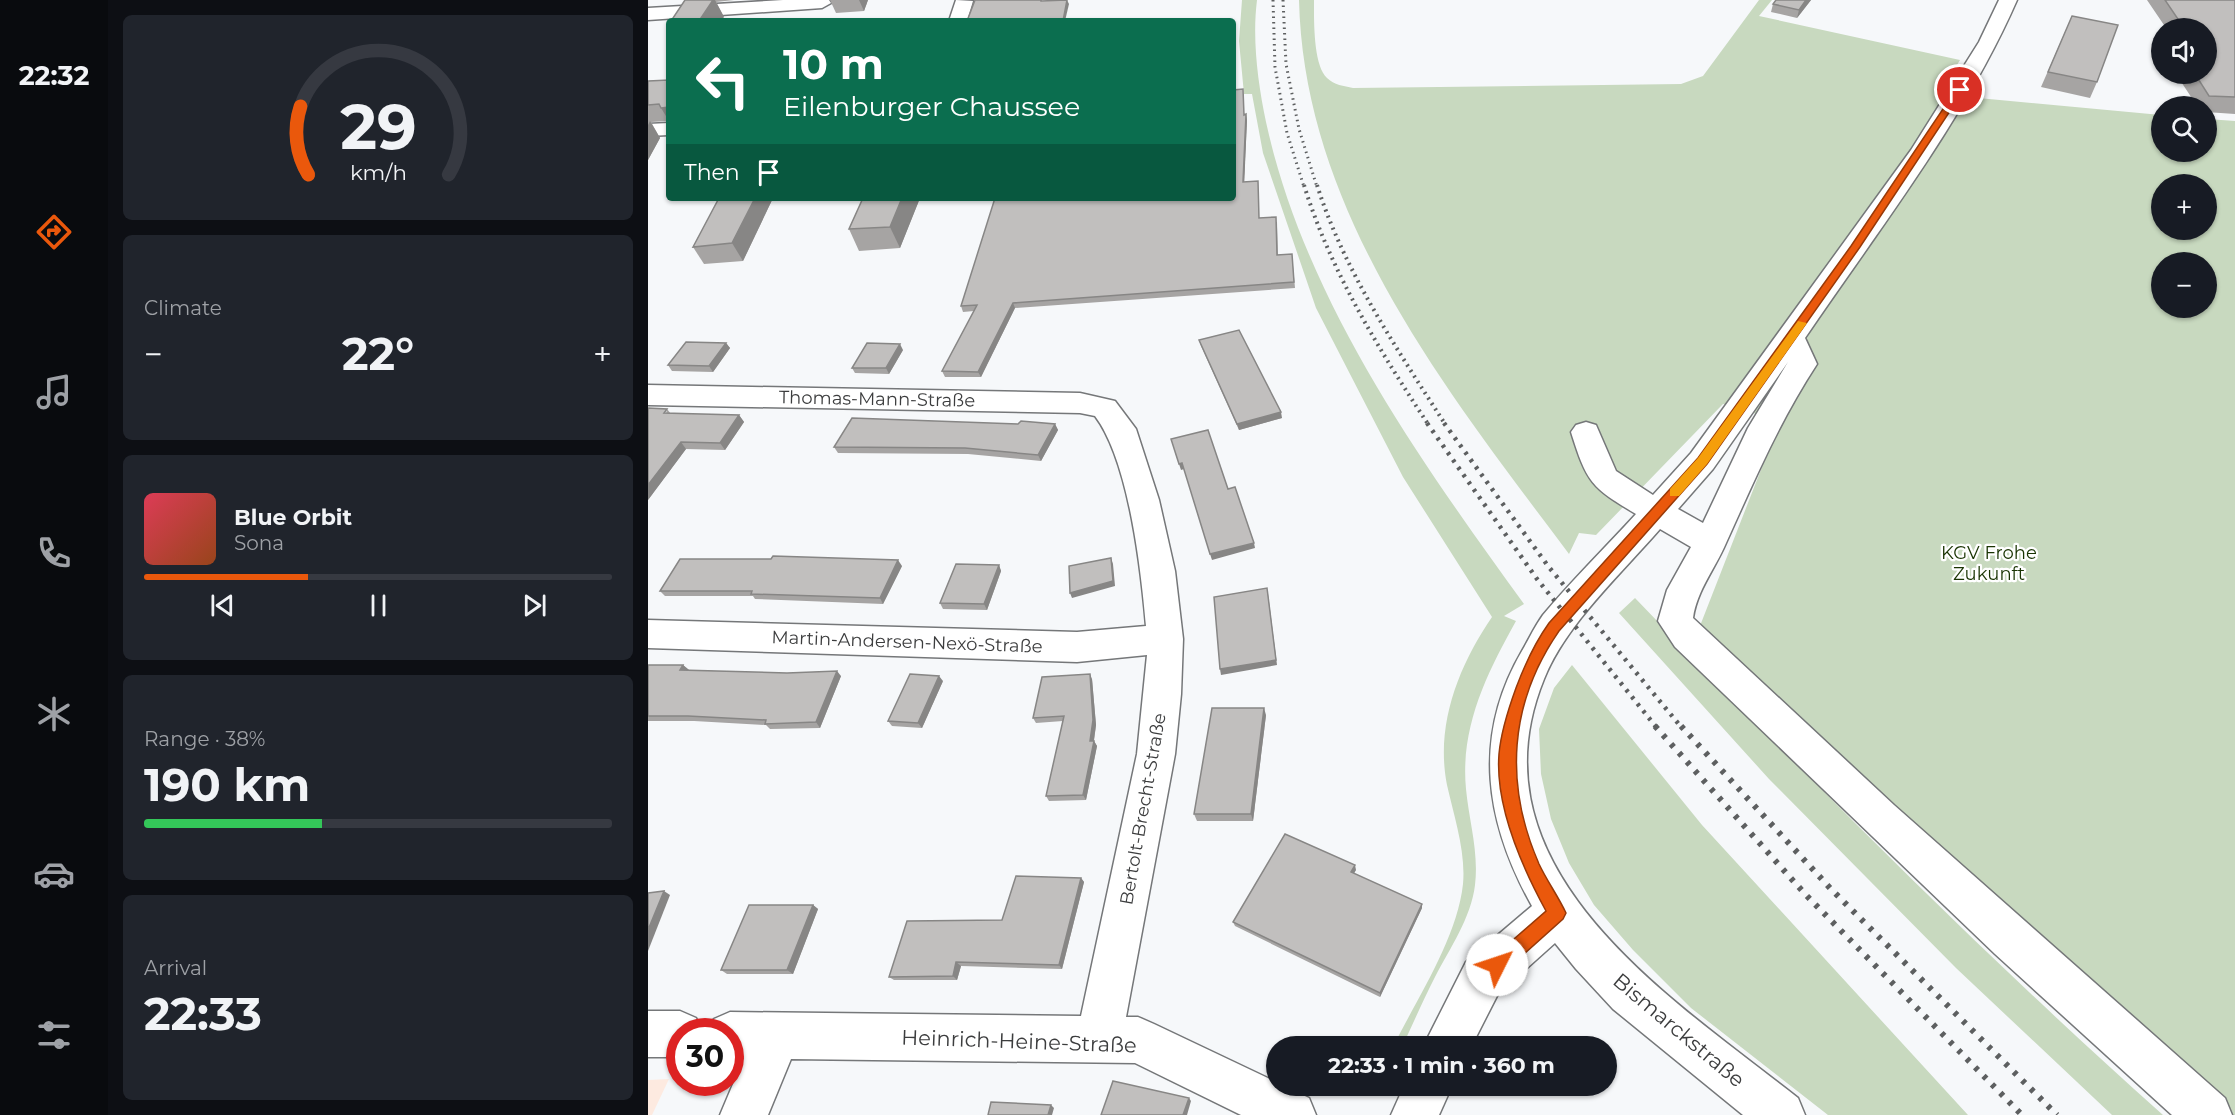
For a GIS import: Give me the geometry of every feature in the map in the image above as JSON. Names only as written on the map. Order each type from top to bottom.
[{"type":"street","points":[[959,18],[964,0]]},
{"type":"street","name":"Bismarckstraße","points":[[1781,1115],[1629,993],[1557,913],[1533,869],[1517,825],[1509,789],[1507,756],[1512,721],[1538,650],[1554,627],[1702,461],[1791,338],[1947,110],[1989,42],[2008,0]]},
{"type":"street","points":[[648,14],[822,3]]},
{"type":"street","points":[[648,130],[666,129]]},
{"type":"street","points":[[1791,338],[1803,364],[1787,384],[1739,477],[1710,543],[1677,605],[1675,621],[1687,637],[1841,783],[2100,1021],[2208,1115]]},
{"type":"street","name":"Thomas-Mann-Straße","points":[[648,395],[1080,403],[1105,408]]},
{"type":"street","name":"Bertolt-Brecht-Straße","points":[[1099,1039],[1156,754],[1163,694],[1165,639],[1158,570],[1143,500],[1121,429],[1105,408]]},
{"type":"street","points":[[1586,432],[1596,463],[1605,478],[1622,491],[1710,543]]},
{"type":"street","name":"Martin-Andersen-Nexö-Straße","points":[[648,634],[1077,647],[1165,639]]},
{"type":"street","points":[[1452,1036],[1482,978],[1557,913]]},
{"type":"street","points":[[648,1034],[666,1034]]},
{"type":"street","name":"Heinrich-Heine-Straße","points":[[744,1036],[1138,1040],[1292,1115]]},
{"type":"street","points":[[744,1115],[777,1037]]},
{"type":"street","points":[[1415,1115],[1424,1096]]},
{"type":"shaded area","points":[[666,1079],[666,1085],[652,1115],[648,1115],[648,1080]]},
{"type":"green space","points":[[1242,0],[1257,0],[1255,30],[1257,61],[1266,122],[1284,188],[1308,252],[1337,314],[1370,375],[1445,493],[1524,604],[1504,616],[1516,621],[1495,660],[1478,701],[1467,744],[1466,789],[1476,861],[1473,897],[1459,932],[1407,1036],[1399,1036],[1445,947],[1459,905],[1463,884],[1463,859],[1447,785],[1444,740],[1447,718],[1460,675],[1492,617],[1403,477],[1316,308],[1263,153],[1252,94],[1244,94],[1239,41]]},
{"type":"green space","name":"KGV Frohe Zukunft","points":[[1299,0],[1314,0],[1315,41],[1322,72],[1333,82],[1353,88],[1681,84],[1703,76],[1759,0],[1772,0],[1759,16],[1960,60],[1945,85],[1936,94],[2151,114],[2151,162],[2217,162],[2217,120],[2235,121],[2235,1115],[2229,1115],[1698,631],[1780,421],[1723,404],[1596,535],[1579,533],[1569,554],[1476,429],[1431,363],[1390,296],[1354,226],[1326,154],[1307,78]]},
{"type":"green space","points":[[1635,598],[1894,862],[2027,990],[2163,1115],[2112,1115],[1956,968],[1769,779],[1619,613]]},
{"type":"green space","points":[[1572,665],[1702,825],[1968,1115],[1828,1115],[1691,1008],[1633,950],[1594,905],[1569,863],[1551,819],[1541,774],[1539,729],[1554,688]]},
{"type":"building","points":[[685,0],[713,0],[701,18],[673,18]]},
{"type":"building","points":[[975,0],[1067,0],[1064,18],[968,18]]},
{"type":"building","points":[[1776,0],[1806,0],[1799,10],[1773,4]]},
{"type":"building","points":[[2165,0],[2235,0],[2235,97],[2209,96],[2201,84],[2217,84],[2217,18],[2177,18]]},
{"type":"building","points":[[2072,16],[2118,25],[2097,82],[2048,72]]},
{"type":"building","points":[[666,80],[666,107],[661,108],[659,104],[648,105],[648,81]]},
{"type":"building","points":[[1243,89],[1244,115],[1246,114],[1243,182],[1258,181],[1259,218],[1276,217],[1277,255],[1292,254],[1294,282],[1013,303],[978,372],[942,371],[977,305],[961,306],[994,201],[1236,201],[1236,90]]},
{"type":"building","points":[[717,201],[753,201],[732,243],[693,247]]},
{"type":"building","points":[[862,201],[901,201],[890,227],[849,229]]},
{"type":"building","points":[[1239,330],[1281,412],[1237,424],[1199,340]]},
{"type":"building","points":[[686,342],[726,343],[709,366],[668,365]]},
{"type":"building","points":[[867,343],[900,344],[886,368],[852,368]]},
{"type":"building","points":[[648,408],[667,409],[664,413],[739,415],[720,443],[681,442],[648,485]]},
{"type":"building","points":[[852,418],[1018,424],[1021,421],[1055,424],[1038,455],[965,448],[834,447]]},
{"type":"building","points":[[1208,430],[1228,489],[1235,487],[1254,543],[1210,554],[1182,463],[1179,464],[1171,439]]},
{"type":"building","points":[[773,556],[898,560],[880,598],[751,594],[752,591],[660,591],[680,559],[771,559]]},
{"type":"building","points":[[1111,558],[1113,581],[1070,593],[1069,566]]},
{"type":"building","points":[[956,564],[999,565],[984,604],[940,603]]},
{"type":"building","points":[[1267,588],[1276,660],[1220,669],[1214,597]]},
{"type":"building","points":[[648,665],[683,665],[680,670],[787,673],[837,671],[816,722],[765,724],[766,720],[648,716]]},
{"type":"building","points":[[910,674],[939,676],[918,723],[888,721]]},
{"type":"building","points":[[1090,674],[1093,720],[1090,741],[1094,741],[1083,795],[1046,796],[1064,716],[1033,718],[1042,677]]},
{"type":"building","points":[[1212,708],[1264,708],[1251,814],[1194,814]]},
{"type":"building","points":[[1285,834],[1355,865],[1351,872],[1422,904],[1380,993],[1233,922]]},
{"type":"building","points":[[1016,876],[1081,878],[1059,965],[956,962],[953,976],[889,977],[907,921],[1002,920]]},
{"type":"building","points":[[664,891],[648,930],[648,893]]},
{"type":"building","points":[[749,905],[813,905],[787,970],[721,970]]},
{"type":"building","points":[[1113,1081],[1189,1098],[1183,1115],[1101,1115]]},
{"type":"building","points":[[991,1102],[1051,1105],[1048,1115],[988,1115]]},
{"type":"railway","points":[[1273,0],[1275,67],[1287,133],[1304,187]]},
{"type":"railway","points":[[1283,0],[1286,64],[1299,129],[1317,187]]},
{"type":"railway","points":[[1304,185],[1327,248],[1357,309],[1428,424]]},
{"type":"railway","points":[[1317,185],[1328,217],[1373,309],[1445,424]]},
{"type":"railway","points":[[1427,423],[1537,579],[1657,728]]},
{"type":"railway","points":[[1444,423],[1548,566],[1682,728]]},
{"type":"railway","points":[[1655,726],[1805,894],[2022,1115]]},
{"type":"railway","points":[[1681,726],[1830,888],[2057,1115]]},
{"type":"slow traffic","points":[[1675,493],[1702,461],[1802,323]]},
{"type":"route","points":[[1497,965],[1557,913],[1533,869],[1517,825],[1509,789],[1507,756],[1512,721],[1523,684],[1538,650],[1554,627],[1702,461],[1855,247],[1960,90]]}]
